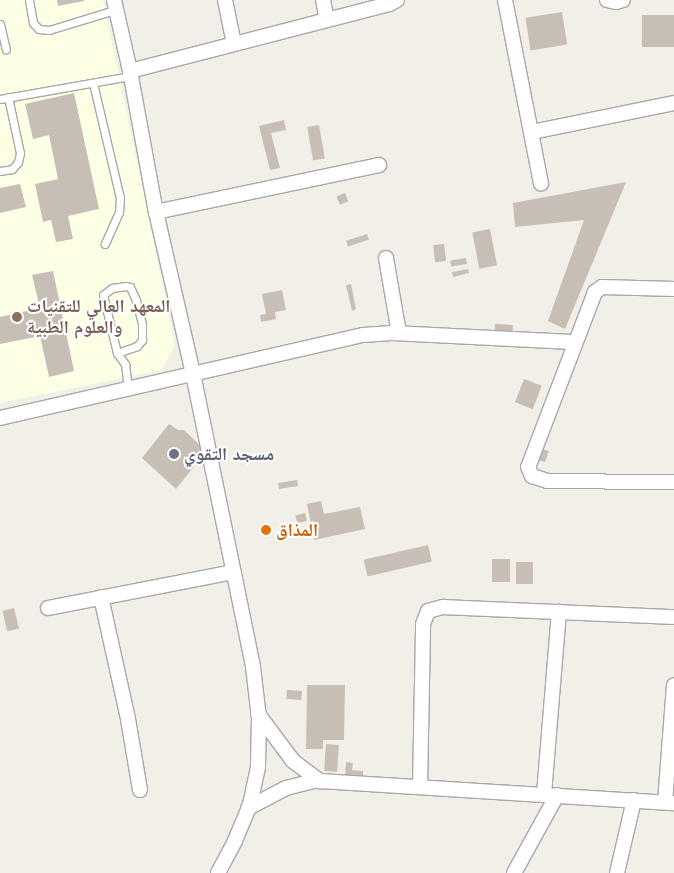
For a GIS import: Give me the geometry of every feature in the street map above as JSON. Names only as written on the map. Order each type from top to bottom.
[{"type":"street","points":[[225,0],[234,44]]},
{"type":"street","points":[[323,0],[327,20]]},
{"type":"street","points":[[130,74],[234,44],[389,4],[397,0]]},
{"type":"street","points":[[505,0],[541,183]]},
{"type":"street","points":[[607,0],[616,2],[623,0]]},
{"type":"street","points":[[114,5],[253,667],[258,714],[258,767],[248,808],[235,841],[218,873]]},
{"type":"street","points":[[532,132],[674,104]]},
{"type":"street","points":[[156,212],[379,165]]},
{"type":"street","points":[[386,258],[399,333]]},
{"type":"street","points":[[674,289],[610,287],[598,289],[574,342],[530,458],[529,472],[539,480],[547,481],[674,482]]},
{"type":"street","points":[[0,418],[363,335],[399,333],[574,342]]},
{"type":"street","points":[[48,608],[234,572]]},
{"type":"street","points":[[101,598],[128,719],[140,790]]},
{"type":"street","points":[[420,786],[423,624],[428,611],[443,607],[674,617]]},
{"type":"street","points":[[514,873],[550,794],[559,612]]},
{"type":"street","points":[[248,808],[286,788],[318,780],[669,803],[674,685]]},
{"type":"street","points":[[258,714],[293,761],[318,780]]},
{"type":"street","points":[[617,873],[634,800]]},
{"type":"lane","points":[[29,0],[33,23],[40,29],[49,30],[114,5]]},
{"type":"lane","points":[[0,24],[6,50]]},
{"type":"lane","points":[[0,99],[130,74]]},
{"type":"lane","points":[[92,82],[120,198],[119,212],[105,244]]},
{"type":"lane","points":[[0,171],[12,169],[18,162],[20,152],[8,97]]},
{"type":"lane","points":[[117,353],[137,346],[142,340],[142,324],[136,300],[130,287],[126,286],[112,288],[104,294],[117,353],[125,364],[128,389]]},
{"type":"shaded area","points":[[0,0],[103,0],[175,345],[162,370],[0,403]]},
{"type":"building","points":[[57,0],[84,0],[84,1],[58,6]]},
{"type":"building","points":[[562,12],[567,45],[531,50],[525,18]]},
{"type":"building","points":[[642,15],[674,15],[674,47],[642,47]]},
{"type":"building","points":[[74,93],[99,209],[68,216],[73,239],[56,242],[51,220],[43,222],[35,184],[58,179],[49,135],[33,139],[25,104]]},
{"type":"building","points":[[284,120],[286,130],[271,133],[280,168],[270,170],[259,126]]},
{"type":"building","points":[[319,125],[325,158],[313,161],[307,127]]},
{"type":"building","points":[[626,182],[565,329],[548,321],[584,220],[515,227],[513,203]]},
{"type":"building","points":[[20,184],[26,207],[0,213],[0,188]]},
{"type":"building","points":[[345,193],[348,201],[340,205],[337,196]]},
{"type":"building","points":[[490,229],[497,265],[479,269],[472,232]]},
{"type":"building","points":[[367,234],[369,240],[348,247],[346,241]]},
{"type":"building","points":[[444,244],[446,261],[435,262],[433,245]]},
{"type":"building","points":[[466,258],[467,264],[451,266],[450,261]]},
{"type":"building","points":[[468,269],[469,273],[453,277],[452,272]]},
{"type":"building","points":[[53,271],[74,371],[49,377],[40,336],[0,344],[0,317],[40,308],[32,275]]},
{"type":"building","points":[[351,284],[356,309],[352,311],[346,285]]},
{"type":"building","points":[[282,290],[286,310],[275,312],[276,319],[261,322],[260,315],[266,314],[262,294]]},
{"type":"building","points":[[495,324],[513,325],[513,331],[495,330]]},
{"type":"building","points":[[524,379],[542,386],[533,409],[515,402]]},
{"type":"building","name":"مسجد التقوي","points":[[169,424],[178,430],[184,430],[206,451],[176,489],[142,458]]},
{"type":"building","points":[[540,449],[549,451],[545,462],[537,460]]},
{"type":"building","points":[[297,480],[298,486],[279,489],[278,483]]},
{"type":"building","points":[[321,501],[324,514],[360,507],[365,529],[314,540],[307,504]]},
{"type":"building","points":[[305,513],[307,521],[297,523],[295,515]]},
{"type":"building","points":[[428,545],[432,562],[368,576],[364,560]]},
{"type":"building","points":[[492,559],[510,559],[510,582],[492,582]]},
{"type":"building","points":[[516,562],[533,562],[533,584],[516,584]]},
{"type":"building","points":[[14,608],[19,628],[7,631],[2,611]]},
{"type":"building","points":[[307,685],[345,685],[344,740],[323,740],[323,749],[306,749]]},
{"type":"building","points":[[287,690],[302,691],[301,700],[286,699]]},
{"type":"building","points":[[326,744],[339,745],[337,772],[324,771]]},
{"type":"building","points":[[346,762],[353,763],[352,770],[363,771],[363,780],[345,778]]},
{"type":"place","name":"المعهد العالي للتقنيات والعلوم الطبية","points":[[17,317]]},
{"type":"place","name":"مسجد التقوي","points":[[174,454]]},
{"type":"place","name":"المذاق","points":[[266,530]]}]
